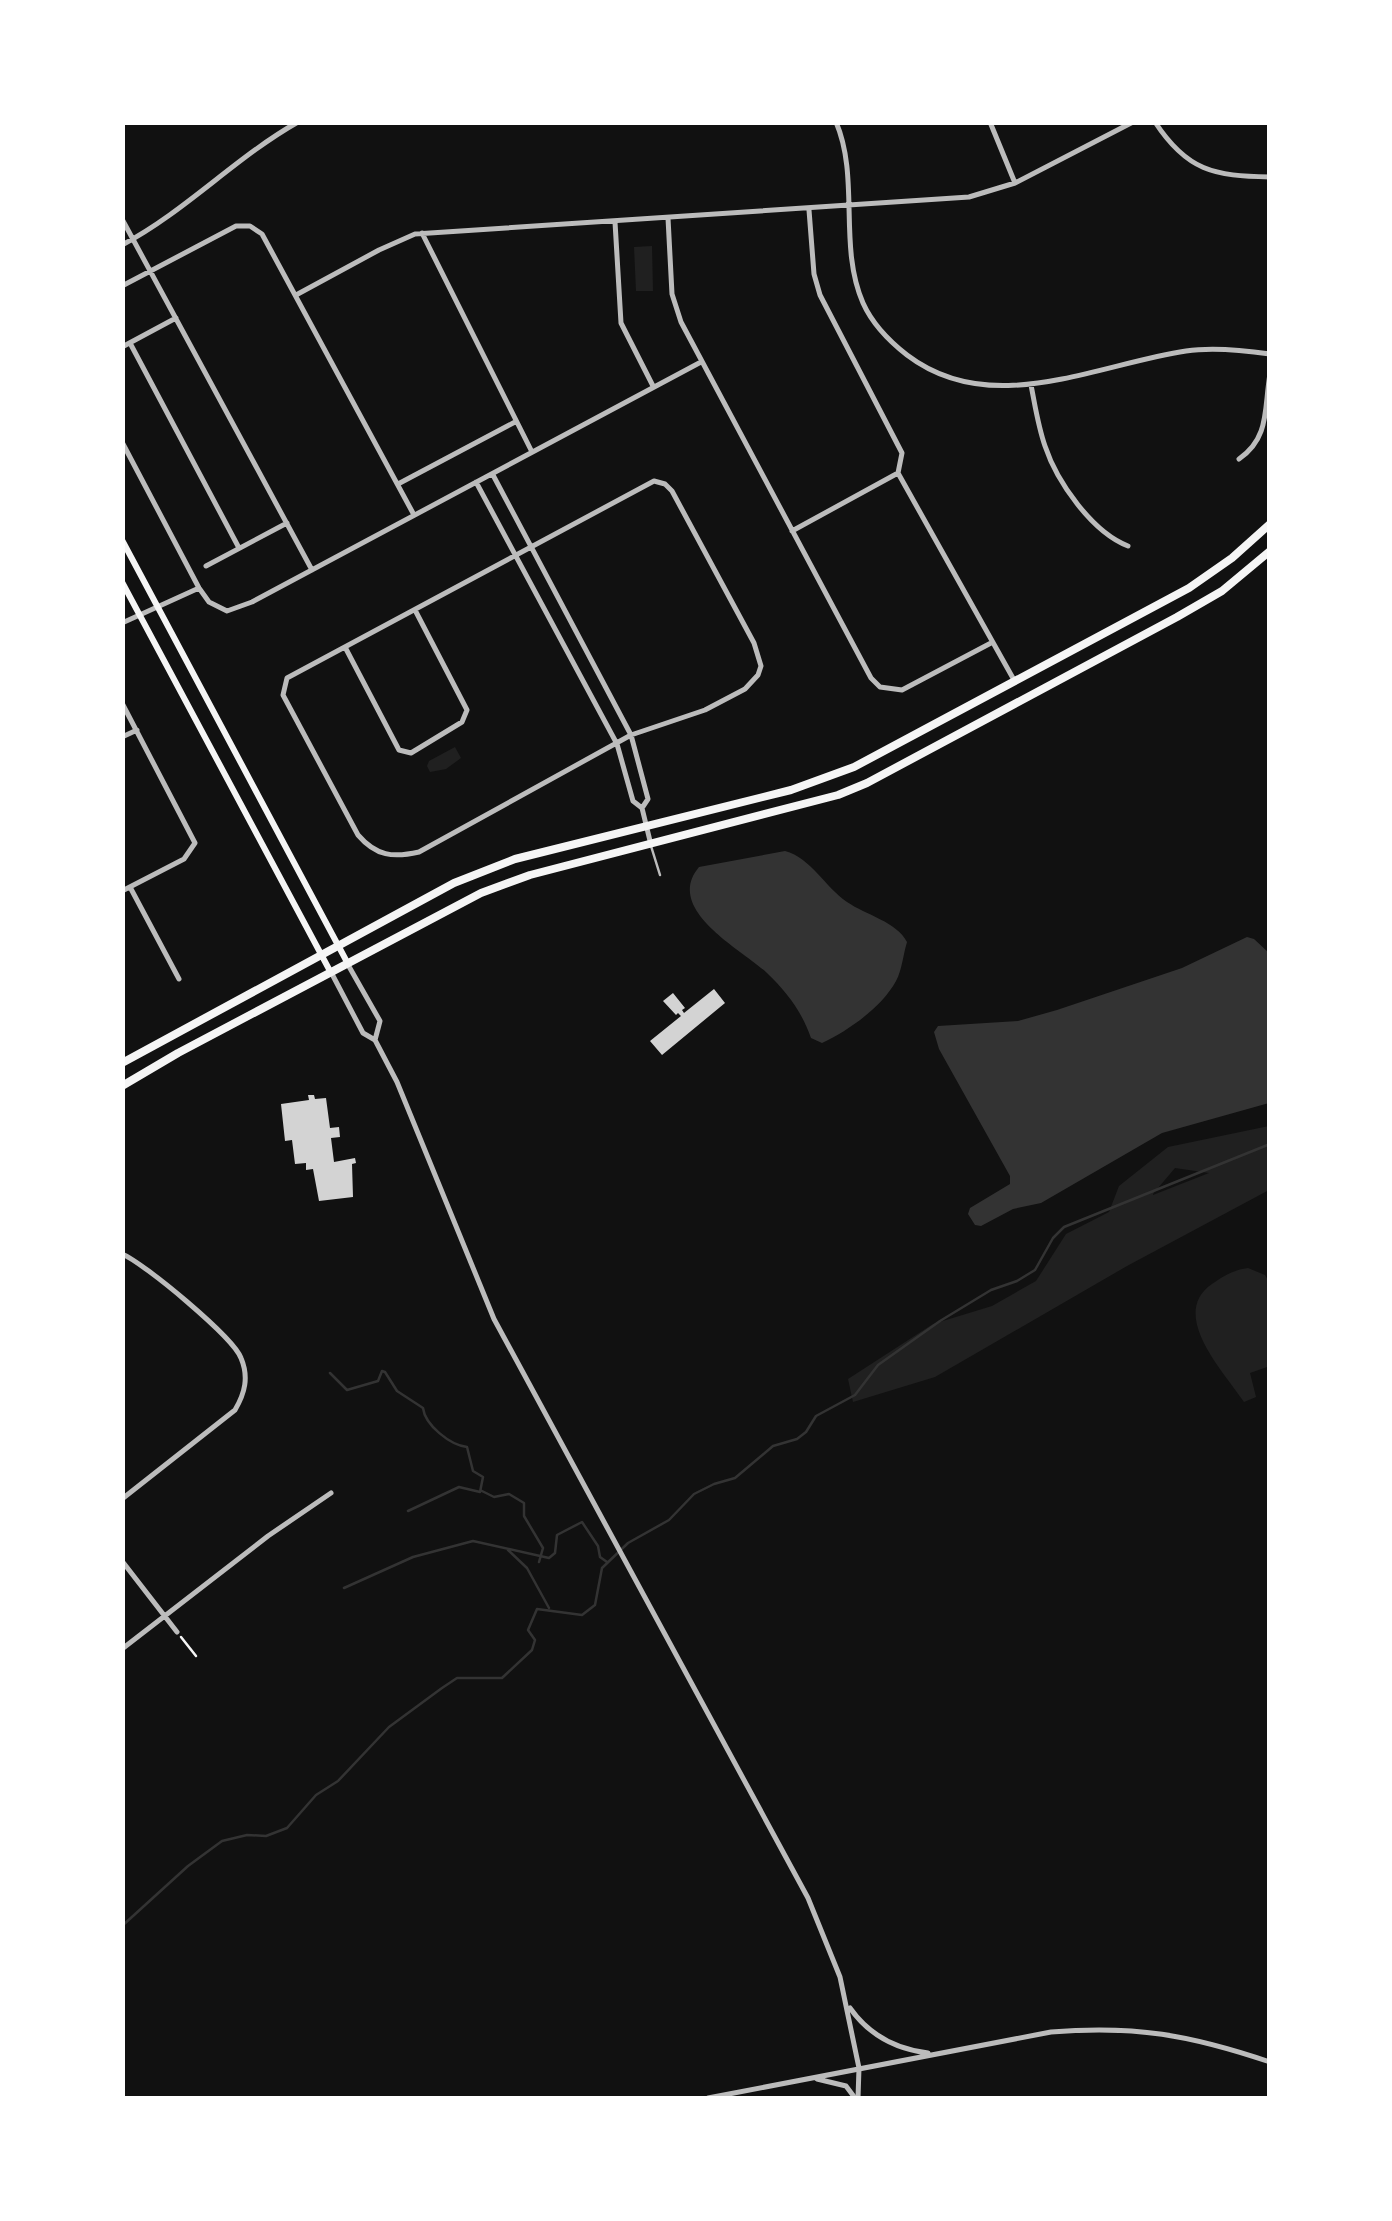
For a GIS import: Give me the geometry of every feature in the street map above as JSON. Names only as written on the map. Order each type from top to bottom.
[{"type":"main road","points":[[122,1063],[454,883],[490,868],[820,781],[868,760],[1189,588],[1232,558],[1270,524]]},
{"type":"main road","points":[[122,540],[347,962]]},
{"type":"main road","points":[[122,1086],[481,893],[530,875],[800,808],[868,783],[1178,618],[1222,591],[1270,552]]},
{"type":"main road","points":[[122,582],[330,972]]},
{"type":"street","points":[[122,244],[180,210],[298,122]]},
{"type":"street","points":[[836,122],[844,154],[851,260],[863,304],[878,327],[921,366],[951,380],[1008,386],[1031,385],[1192,350],[1270,354]]},
{"type":"street","points":[[990,122],[1015,182]]},
{"type":"street","points":[[296,295],[400,239],[422,233],[969,197],[1015,182],[1133,122]]},
{"type":"street","points":[[1155,122],[1168,142],[1194,164],[1229,176],[1270,177]]},
{"type":"street","points":[[809,210],[816,285],[900,443],[898,473],[1015,682]]},
{"type":"street","points":[[668,218],[676,311],[872,678],[880,686],[902,690],[990,643]]},
{"type":"street","points":[[122,219],[312,570]]},
{"type":"street","points":[[615,222],[622,323],[654,387]]},
{"type":"street","points":[[122,286],[236,226],[250,226],[262,234],[414,515]]},
{"type":"street","points":[[422,233],[532,452]]},
{"type":"street","points":[[122,347],[176,318]]},
{"type":"street","points":[[130,343],[239,548]]},
{"type":"street","points":[[122,442],[200,588],[209,602],[227,611],[312,570],[701,362]]},
{"type":"street","points":[[1238,459],[1253,450],[1262,431],[1270,374]]},
{"type":"street","points":[[1031,385],[1046,450],[1059,474],[1098,525],[1114,540],[1128,546]]},
{"type":"street","points":[[398,484],[516,421]]},
{"type":"street","points":[[792,531],[898,473]]},
{"type":"street","points":[[492,474],[631,735],[648,799],[642,808]]},
{"type":"street","points":[[476,482],[617,744],[633,801],[642,808],[651,845]]},
{"type":"street","points":[[660,482],[672,491],[762,666],[753,682],[705,710],[631,735],[419,852],[400,857],[369,847],[358,836],[282,691],[287,678],[517,555],[660,482]]},
{"type":"street","points":[[206,566],[287,523]]},
{"type":"street","points":[[122,626],[200,588]]},
{"type":"street","points":[[345,648],[399,750],[411,753],[462,722],[467,710],[416,610]]},
{"type":"street","points":[[122,702],[195,844],[184,859],[126,889],[179,979]]},
{"type":"street","points":[[122,738],[137,730]]},
{"type":"street","points":[[347,962],[380,1021],[375,1040]]},
{"type":"street","points":[[330,972],[363,1033],[375,1040],[397,1082],[494,1319],[792,1865],[831,1949],[848,2006],[859,2068],[857,2098]]},
{"type":"street","points":[[122,1254],[143,1266],[229,1340],[246,1375],[243,1396],[235,1410],[122,1499]]},
{"type":"street","points":[[122,1649],[268,1536],[331,1493]]},
{"type":"street","points":[[124,1564],[177,1632]]},
{"type":"street","points":[[848,2006],[874,2034],[901,2048],[931,2054]]},
{"type":"street","points":[[708,2098],[1051,2032],[1102,2028],[1172,2034],[1270,2062]]},
{"type":"street","points":[[809,2078],[842,2084],[857,2098]]},
{"type":"lane","points":[[651,845],[660,875]]},
{"type":"path","points":[[177,1632],[196,1656]]},
{"type":"shaded area","points":[[652,246],[653,291],[636,291],[634,247]]},
{"type":"shaded area","points":[[455,747],[461,758],[446,769],[430,772],[429,761]]},
{"type":"shaded area","points":[[785,851],[803,860],[847,902],[889,924],[907,942],[890,991],[853,1025],[822,1043],[811,1038],[781,988],[710,928],[691,898],[691,883],[699,867]]},
{"type":"shaded area","points":[[1247,937],[1269,953],[1269,1103],[1162,1133],[1041,1203],[1013,1209],[981,1226],[975,1225],[968,1214],[970,1208],[1010,1184],[1010,1176],[939,1049],[934,1032],[938,1026],[1018,1021],[1057,1010],[1182,968]]},
{"type":"shaded area","points":[[1269,1126],[1269,1190],[1127,1266],[935,1377],[853,1402],[848,1379],[933,1324],[992,1306],[1036,1281],[1066,1234],[1109,1212],[1119,1186],[1168,1147]],"holes":[[[1175,1168],[1209,1173],[1153,1195]]]},
{"type":"shaded area","points":[[1248,1268],[1265,1275],[1269,1282],[1270,1369],[1250,1373],[1256,1397],[1244,1402],[1204,1343],[1196,1311],[1200,1296],[1212,1284]]},
{"type":"building","points":[[714,989],[725,1003],[662,1055],[650,1041],[681,1016],[663,1001],[673,993],[685,1008],[684,1013]]},
{"type":"building","points":[[308,1095],[326,1098],[330,1128],[339,1127],[340,1137],[331,1138],[334,1162],[355,1158],[353,1197],[319,1201],[313,1169],[306,1170],[306,1163],[295,1164],[292,1140],[285,1141],[281,1104],[309,1100]]},
{"type":"waterway","points":[[122,1926],[222,1841],[247,1835],[266,1836],[287,1828],[316,1795],[338,1781],[389,1727],[457,1678],[502,1678],[532,1650],[535,1640],[528,1630],[537,1609],[582,1615],[595,1605],[602,1568],[628,1543],[669,1520],[694,1494],[735,1478],[773,1446],[797,1439],[816,1416],[855,1395],[878,1365],[940,1321],[991,1290],[1035,1270],[1064,1227],[1270,1144]]},
{"type":"waterway","points":[[330,1373],[347,1390],[378,1381],[385,1372],[397,1391],[423,1408],[439,1433],[467,1447],[473,1471],[483,1477],[480,1492],[459,1487],[408,1511]]},
{"type":"waterway","points":[[482,1491],[494,1497],[509,1494],[524,1503],[524,1516],[543,1548],[539,1562]]},
{"type":"waterway","points":[[344,1588],[413,1557],[473,1541],[549,1558],[555,1553],[557,1535],[582,1522],[598,1546],[600,1557],[607,1562]]},
{"type":"waterway","points":[[508,1550],[527,1568],[549,1608]]}]
